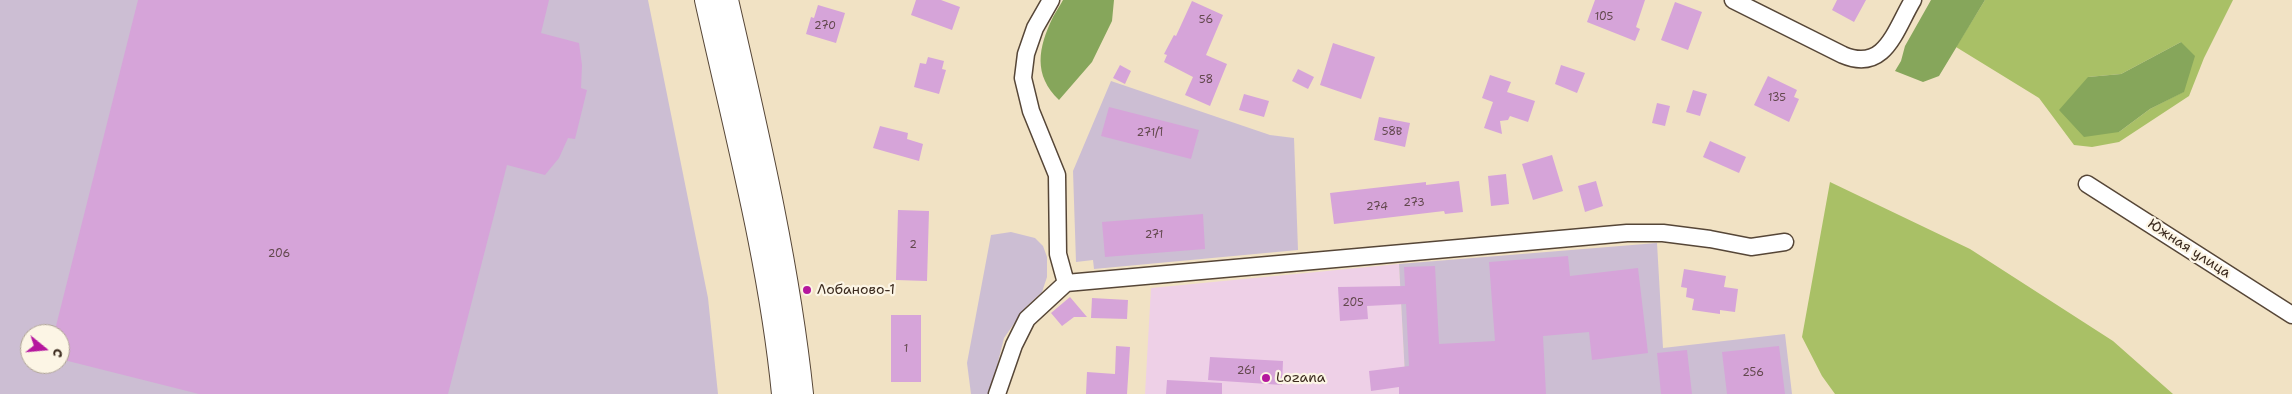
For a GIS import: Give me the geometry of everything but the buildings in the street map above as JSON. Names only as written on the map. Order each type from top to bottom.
[{"type":"main road","points":[[707,0],[752,192],[769,287],[784,394]]},
{"type":"main road","points":[[726,0],[769,189],[787,287],[801,394]]},
{"type":"street","points":[[1051,0],[1035,28],[1026,54],[1023,78],[1031,111],[1057,175],[1058,254],[1066,283]]},
{"type":"street","points":[[1733,0],[1854,60],[1866,60],[1883,52],[1913,0]]},
{"type":"street","name":"Южная улица","points":[[2087,184],[2292,315]]},
{"type":"street","points":[[997,394],[1014,344],[1027,319],[1066,283],[1627,233],[1672,234],[1710,239],[1751,248],[1785,242]]},
{"type":"shaded area","points":[[0,0],[648,0],[708,298],[718,394],[0,394]]},
{"type":"shaded area","points":[[1111,81],[1270,135],[1294,138],[1298,250],[1094,269],[1093,260],[1076,262],[1073,171]]},
{"type":"shaded area","points":[[1011,232],[1035,238],[1043,246],[1047,257],[1047,277],[1042,292],[1025,308],[1004,338],[990,394],[971,394],[967,363],[991,235]]},
{"type":"shaded area","points":[[1657,243],[1663,348],[1785,334],[1792,394],[1406,394],[1399,264]]},
{"type":"shaded area","points":[[1399,264],[1406,394],[1145,394],[1151,288]]},
{"type":"green space","points":[[1063,0],[1114,0],[1112,21],[1092,62],[1059,100],[1045,81],[1042,71],[1041,50],[1048,28]]},
{"type":"green space","points":[[1931,0],[1985,0],[1939,76],[1923,82],[1895,71],[1901,61],[1905,46]]},
{"type":"green space","points":[[1985,0],[2233,0],[2204,58],[2189,96],[2119,142],[2092,147],[2074,145],[2039,98],[1956,47]],"holes":[[[2181,42],[2183,92],[2150,109],[2119,132],[2088,77],[2121,74]]]},
{"type":"green space","points":[[2181,42],[2195,56],[2184,92],[2150,109],[2119,132],[2084,137],[2059,110],[2088,77],[2121,74]]},
{"type":"green space","points":[[1830,182],[1970,249],[2113,341],[2173,394],[1835,394],[1822,376],[1802,337]]},
{"type":"place","name":"Лобаново-1","points":[[807,290]]},
{"type":"place","name":"Lozana","points":[[1266,378]]}]
